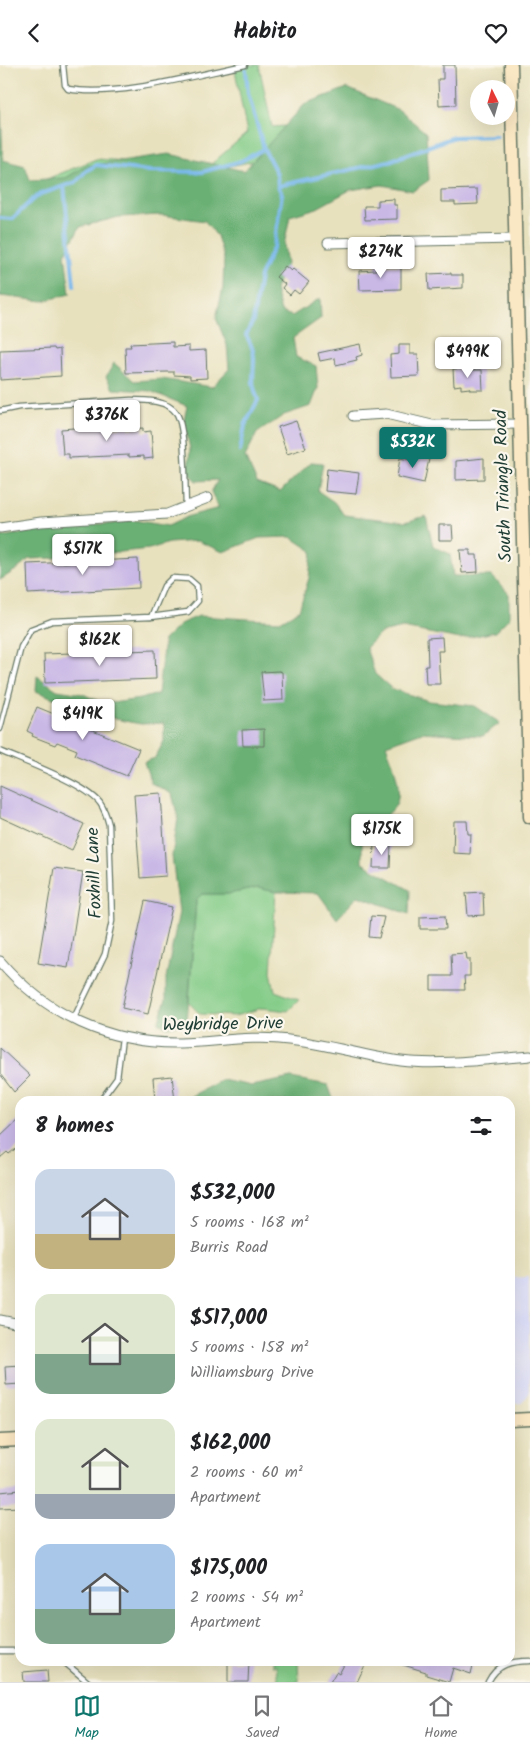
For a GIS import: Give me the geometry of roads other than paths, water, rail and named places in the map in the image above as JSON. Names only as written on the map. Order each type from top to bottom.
[{"type":"street","name":"South Triangle Road","points":[[511,65],[520,424],[527,576],[530,817]]},
{"type":"street","points":[[328,243],[515,239]]},
{"type":"street","points":[[353,416],[386,414],[432,425],[520,424]]},
{"type":"street","points":[[0,528],[41,522],[167,514],[208,497]]},
{"type":"street","name":"Weybridge Drive","points":[[0,961],[36,996],[73,1019],[122,1038],[179,1043],[271,1038],[401,1061],[421,1062],[530,1056]]},
{"type":"street","points":[[0,1320],[15,1323]]},
{"type":"street","points":[[515,1420],[530,1419]]},
{"type":"street","points":[[0,1441],[15,1440]]},
{"type":"lane","points":[[63,65],[65,85],[68,89],[75,91],[118,90],[245,65]]},
{"type":"lane","points":[[0,411],[19,407],[131,400],[147,400],[165,405],[177,413],[182,433],[186,507]]},
{"type":"lane","points":[[0,729],[21,647],[31,629],[52,621],[151,617],[188,613],[198,601],[196,586],[189,579],[177,577],[172,579],[164,586],[151,617]]},
{"type":"lane","name":"Foxhill Lane","points":[[0,751],[94,796],[101,804],[107,818],[112,921],[106,954],[73,1019]]},
{"type":"lane","points":[[104,1096],[118,1077],[122,1038]]},
{"type":"lane","points":[[0,1651],[15,1651]]},
{"type":"lane","points":[[515,1662],[530,1661]]},
{"type":"lane","points":[[69,1666],[86,1681]]},
{"type":"lane","points":[[488,1682],[500,1666]]},
{"type":"waterway","points":[[240,451],[245,425],[258,400],[253,383],[253,353],[246,335],[253,321],[260,276],[274,246],[282,194],[278,186],[277,174],[264,149],[248,93],[246,70]]},
{"type":"waterway","points":[[278,186],[389,161],[454,137],[497,136]]},
{"type":"waterway","points":[[0,218],[12,219],[41,194],[76,182],[86,171],[96,165],[149,171],[202,172],[241,161],[264,149]]},
{"type":"waterway","points":[[64,186],[74,285]]}]
